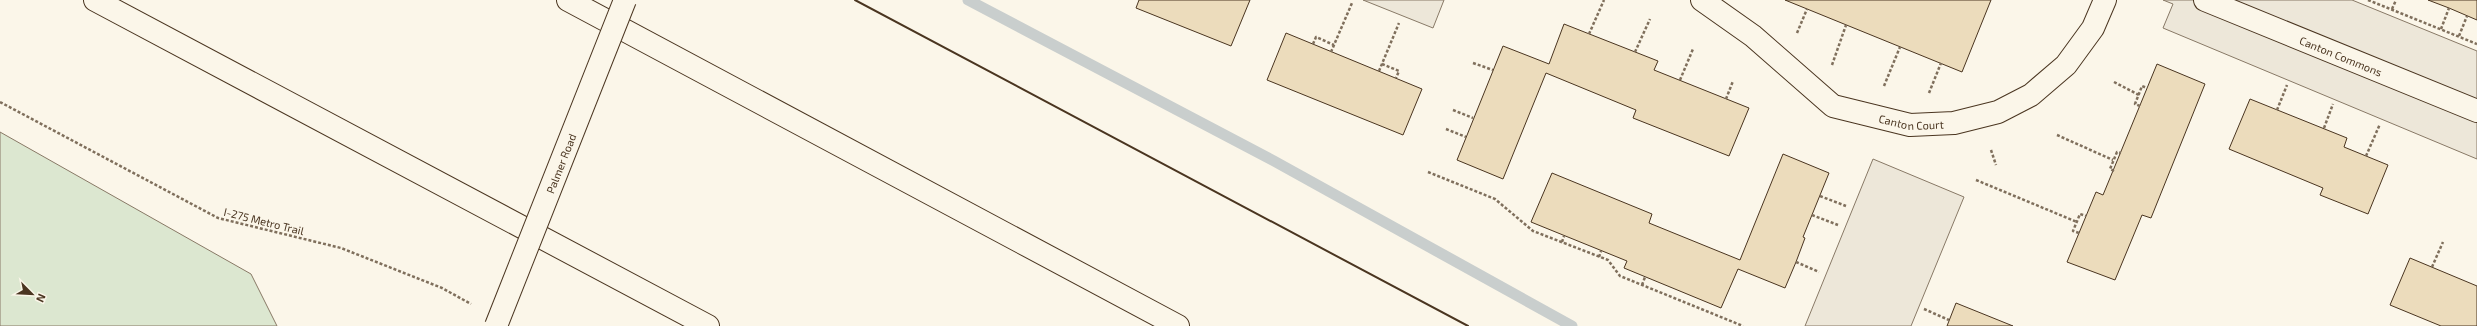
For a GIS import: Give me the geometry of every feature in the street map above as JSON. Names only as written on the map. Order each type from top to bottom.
[{"type":"main road","points":[[95,0],[708,326]]},
{"type":"main road","points":[[568,0],[1178,326]]},
{"type":"main road","name":"Palmer Road","points":[[496,326],[625,0]]},
{"type":"main road","name":"Canton Court","points":[[1702,0],[1752,36],[1833,106],[1910,125],[1954,123],[1998,112],[2031,94],[2066,65],[2093,28],[2105,0]]},
{"type":"main road","name":"Canton Commons","points":[[2206,0],[2477,111]]},
{"type":"path","points":[[1589,34],[1604,0]]},
{"type":"path","points":[[2368,0],[2377,2],[2477,44]]},
{"type":"path","points":[[2392,9],[2396,0]]},
{"type":"path","points":[[1331,52],[1352,3]]},
{"type":"path","points":[[2441,29],[2449,8]]},
{"type":"path","points":[[1796,35],[1807,9]]},
{"type":"path","points":[[2459,36],[2467,16]]},
{"type":"path","points":[[1635,52],[1650,19]]},
{"type":"path","points":[[1379,71],[1399,22]]},
{"type":"path","points":[[1832,66],[1846,25]]},
{"type":"path","points":[[1313,44],[1316,37],[1334,45]]},
{"type":"path","points":[[1882,91],[1900,47]]},
{"type":"path","points":[[1680,80],[1693,49]]},
{"type":"path","points":[[1472,63],[1493,70]]},
{"type":"path","points":[[1928,96],[1940,63]]},
{"type":"path","points":[[1382,64],[1399,71],[1396,78]]},
{"type":"path","points":[[1726,99],[1733,81]]},
{"type":"path","points":[[2114,82],[2139,95]]},
{"type":"path","points":[[2277,110],[2287,85]]},
{"type":"path","points":[[2140,106],[2135,104],[2142,86],[2147,88]]},
{"type":"path","name":"I-275 Metro Trail","points":[[0,102],[218,218],[341,248],[442,288],[476,307]]},
{"type":"path","points":[[2324,128],[2333,104]]},
{"type":"path","points":[[1453,110],[1473,118]]},
{"type":"path","points":[[2366,156],[2380,124]]},
{"type":"path","points":[[1446,129],[1466,137]]},
{"type":"path","points":[[2057,135],[2113,160]]},
{"type":"path","points":[[1992,150],[1996,165]]},
{"type":"path","points":[[2114,171],[2110,169],[2113,160],[2117,152],[2121,153]]},
{"type":"path","points":[[1428,172],[1495,199],[1533,231],[1608,260],[1620,276],[1743,326]]},
{"type":"path","points":[[1976,180],[2077,222]]},
{"type":"path","points":[[1820,196],[1846,206]]},
{"type":"path","points":[[1812,214],[1838,225]]},
{"type":"path","points":[[2079,233],[2074,231],[2080,214],[2086,216]]},
{"type":"path","points":[[1562,242],[1564,236]]},
{"type":"path","points":[[2432,267],[2443,242]]},
{"type":"path","points":[[1599,257],[1601,251]]},
{"type":"path","points":[[1796,262],[1819,272]]},
{"type":"path","points":[[1642,285],[1646,277]]},
{"type":"path","points":[[1924,308],[1949,320]]},
{"type":"green space","points":[[0,132],[251,274],[277,326],[0,326]]},
{"type":"shaded area","points":[[1363,0],[1444,0],[1433,28]]},
{"type":"shaded area","points":[[2163,0],[2352,0],[2477,51],[2477,159],[2163,28],[2173,4]]},
{"type":"shaded area","points":[[1873,159],[1964,197],[1911,326],[1805,326]]},
{"type":"building","points":[[1139,0],[1250,0],[1231,46],[1136,8]]},
{"type":"building","points":[[1785,0],[1991,0],[1962,72]]},
{"type":"building","points":[[2428,0],[2477,0],[2477,20],[2449,8]]},
{"type":"building","points":[[1564,24],[1658,61],[1654,70],[1749,108],[1729,156],[1633,118],[1636,110],[1546,73],[1503,179],[1457,160],[1503,46],[1549,64]]},
{"type":"building","points":[[1286,33],[1422,89],[1403,135],[1267,80]]},
{"type":"building","points":[[2157,64],[2205,84],[2151,218],[2142,215],[2115,280],[2067,262],[2096,192],[2103,195]]},
{"type":"building","points":[[2250,99],[2347,138],[2344,147],[2388,165],[2368,214],[2320,195],[2323,188],[2229,149]]},
{"type":"building","points":[[1783,154],[1829,173],[1803,237],[1805,238],[1796,262],[1785,288],[1738,269],[1721,308],[1624,268],[1627,261],[1531,222],[1552,173],[1652,214],[1649,223],[1740,260]]},
{"type":"building","points":[[2410,258],[2477,286],[2477,326],[2441,326],[2390,305]]},
{"type":"building","points":[[1956,303],[2013,326],[1947,326]]},
{"type":"waterway","points":[[968,0],[1274,161],[1572,326]]},
{"type":"wall","points":[[855,0],[1468,326]]}]
